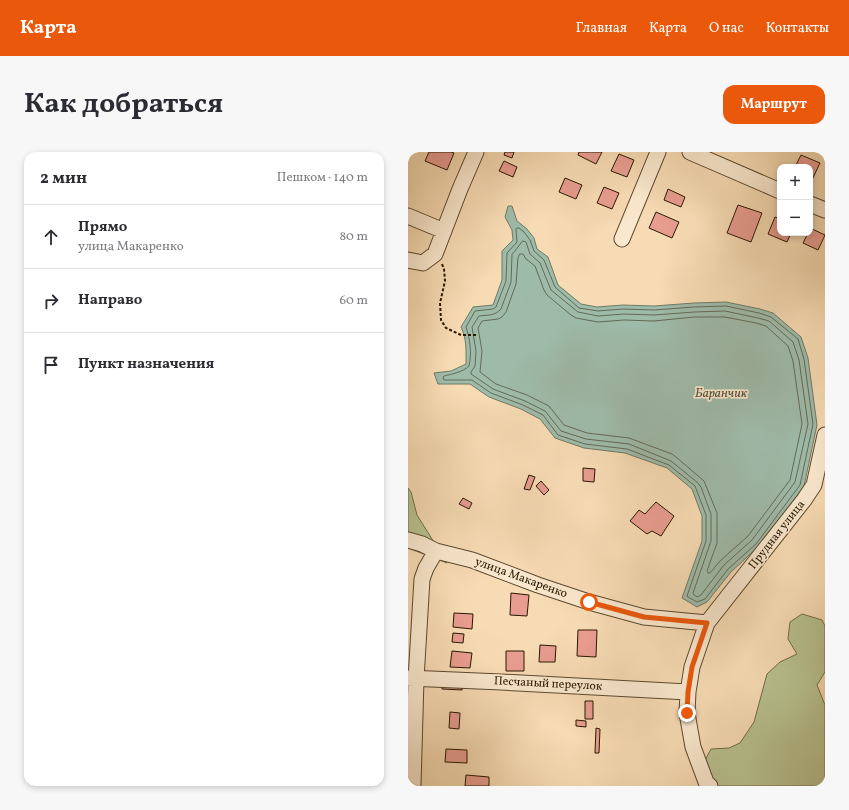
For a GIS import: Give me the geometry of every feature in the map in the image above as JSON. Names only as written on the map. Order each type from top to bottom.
[{"type":"street","points":[[408,260],[422,263],[435,254],[476,152]]},
{"type":"street","points":[[622,238],[658,152]]},
{"type":"street","points":[[690,152],[777,190]]},
{"type":"street","points":[[813,205],[825,210]]},
{"type":"street","points":[[408,216],[444,231]]},
{"type":"street","name":"Прудная улица","points":[[710,786],[706,782],[693,748],[687,713],[688,692],[692,667],[707,623],[804,500],[814,485],[825,435]]},
{"type":"street","name":"улица Макаренко","points":[[408,540],[422,544],[436,551],[472,560],[538,585],[644,617],[707,623]]},
{"type":"street","points":[[413,786],[412,678],[422,579],[426,568],[436,551]]},
{"type":"street","name":"Песчаный переулок","points":[[412,678],[688,692]]},
{"type":"path","points":[[435,254],[440,260],[444,269],[445,281],[440,303],[441,320],[446,328],[461,335],[478,336]]},
{"type":"green space","points":[[408,488],[411,492],[417,515],[447,563],[408,548]]},
{"type":"green space","points":[[802,614],[822,620],[825,626],[825,672],[817,685],[825,705],[825,786],[716,786],[705,760],[711,749],[729,748],[740,743],[754,722],[767,674],[780,662],[797,654],[788,639],[790,622]]},
{"type":"water","name":"Баранчик","points":[[508,206],[512,206],[517,221],[527,229],[534,238],[537,249],[548,257],[558,285],[581,304],[597,307],[623,305],[654,306],[726,302],[773,313],[801,337],[808,358],[817,425],[804,486],[759,546],[731,572],[707,602],[697,607],[682,598],[702,541],[702,516],[692,489],[667,468],[625,453],[584,448],[555,438],[540,419],[521,409],[489,397],[470,384],[438,384],[434,373],[451,371],[466,364],[465,341],[461,327],[473,307],[493,305],[502,280],[502,251],[513,240],[512,230],[505,217]]},
{"type":"building","points":[[429,152],[454,153],[447,170],[425,161]]},
{"type":"building","points":[[505,152],[514,152],[512,158],[504,155]]},
{"type":"building","points":[[579,152],[602,152],[596,164],[578,155]]},
{"type":"building","points":[[619,154],[634,160],[627,177],[611,171]]},
{"type":"building","points":[[801,155],[820,163],[813,178],[813,164],[796,164]]},
{"type":"building","points":[[504,161],[517,167],[513,177],[499,171]]},
{"type":"building","points":[[565,178],[582,185],[576,199],[559,192]]},
{"type":"building","points":[[604,187],[619,193],[612,209],[597,203]]},
{"type":"building","points":[[668,189],[685,197],[681,207],[664,200]]},
{"type":"building","points":[[738,205],[762,213],[751,242],[727,233]]},
{"type":"building","points":[[656,212],[679,222],[672,238],[649,228]]},
{"type":"building","points":[[775,217],[777,218],[777,236],[790,236],[787,242],[768,234]]},
{"type":"building","points":[[813,229],[825,235],[818,250],[803,243],[806,236],[813,236]]},
{"type":"building","points":[[583,468],[595,469],[594,482],[583,481]]},
{"type":"building","points":[[529,475],[535,477],[530,490],[524,489]]},
{"type":"building","points":[[541,481],[549,490],[544,495],[536,486]]},
{"type":"building","points":[[463,498],[472,503],[469,509],[459,504]]},
{"type":"building","points":[[656,502],[674,516],[661,536],[652,531],[647,534],[630,521],[639,510],[645,514]]},
{"type":"building","points":[[511,593],[529,595],[527,616],[510,615]]},
{"type":"building","points":[[454,613],[473,614],[472,629],[453,627]]},
{"type":"building","points":[[578,630],[597,630],[596,657],[577,656]]},
{"type":"building","points":[[453,633],[464,634],[463,643],[452,642]]},
{"type":"building","points":[[540,645],[556,646],[555,662],[539,662]]},
{"type":"building","points":[[452,651],[472,653],[470,668],[450,667]]},
{"type":"building","points":[[506,651],[524,651],[524,671],[506,671]]},
{"type":"building","points":[[442,683],[463,684],[462,690],[442,689]]},
{"type":"building","points":[[585,701],[593,701],[593,719],[585,719]]},
{"type":"building","points":[[450,712],[460,713],[459,729],[449,728]]},
{"type":"building","points":[[576,720],[586,721],[586,727],[576,726]]},
{"type":"building","points":[[596,728],[600,729],[599,753],[595,753]]},
{"type":"building","points":[[446,749],[467,750],[467,763],[445,762]]},
{"type":"building","points":[[466,775],[489,777],[489,786],[465,786]]},
{"type":"route","points":[[589,602],[644,617],[707,623],[692,667],[688,692],[687,713]]}]
